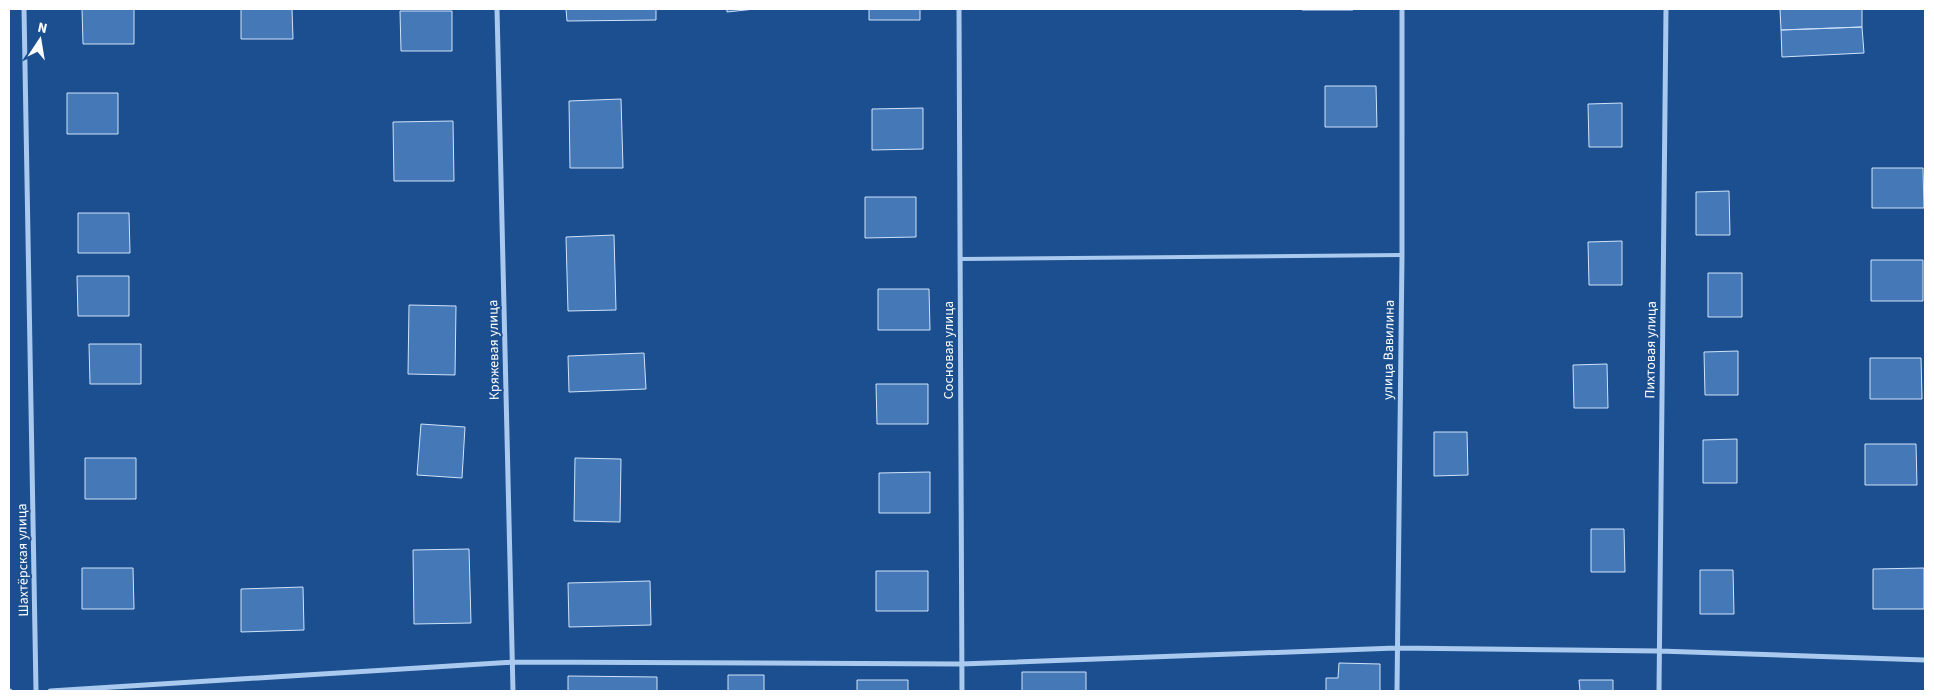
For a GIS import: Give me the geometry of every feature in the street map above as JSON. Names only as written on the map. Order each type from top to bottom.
[{"type":"street","name":"Шахтёрская улица","points":[[24,9],[36,691]]},
{"type":"street","name":"Кряжевая улица","points":[[497,9],[513,691]]},
{"type":"street","name":"Сосновая улица","points":[[959,9],[962,691]]},
{"type":"street","name":"улица Вавилина","points":[[1397,691],[1402,255],[1402,9]]},
{"type":"street","name":"Пихтовая улица","points":[[1659,691],[1666,9]]},
{"type":"street","points":[[50,691],[513,662],[962,664],[1396,648],[1659,652],[1925,660]]},
{"type":"lane","points":[[960,259],[1402,255]]},
{"type":"building","points":[[82,9],[134,9],[134,44],[83,44]]},
{"type":"building","points":[[241,9],[292,9],[293,39],[241,39]]},
{"type":"building","points":[[566,9],[656,9],[656,20],[567,21]]},
{"type":"building","points":[[727,9],[755,9],[727,12]]},
{"type":"building","points":[[869,9],[920,9],[920,20],[869,20]]},
{"type":"building","points":[[1353,9],[1353,10],[1302,10]]},
{"type":"building","points":[[1780,9],[1862,9],[1862,27],[1781,30]]},
{"type":"building","points":[[400,11],[452,11],[452,51],[401,51]]},
{"type":"building","points":[[1862,27],[1864,53],[1782,57],[1781,30]]},
{"type":"building","points":[[1325,86],[1376,86],[1377,127],[1325,127]]},
{"type":"building","points":[[67,93],[118,93],[118,134],[67,134]]},
{"type":"building","points":[[621,99],[623,168],[570,168],[569,101]]},
{"type":"building","points":[[1622,103],[1622,147],[1589,147],[1588,104]]},
{"type":"building","points":[[923,108],[923,149],[872,150],[872,109]]},
{"type":"building","points":[[453,121],[454,181],[394,181],[393,122]]},
{"type":"building","points":[[1872,168],[1923,168],[1924,208],[1872,208]]},
{"type":"building","points":[[1729,191],[1730,235],[1696,235],[1696,192]]},
{"type":"building","points":[[865,197],[916,197],[916,237],[865,238]]},
{"type":"building","points":[[78,213],[129,213],[130,253],[78,253]]},
{"type":"building","points":[[614,235],[616,310],[568,311],[566,237]]},
{"type":"building","points":[[1622,241],[1622,285],[1589,285],[1588,242]]},
{"type":"building","points":[[1871,260],[1923,260],[1923,301],[1871,301]]},
{"type":"building","points":[[1708,273],[1742,273],[1742,317],[1708,317]]},
{"type":"building","points":[[77,276],[129,276],[129,316],[78,316]]},
{"type":"building","points":[[878,289],[929,289],[930,330],[878,330]]},
{"type":"building","points":[[409,305],[456,306],[455,375],[408,374]]},
{"type":"building","points":[[89,344],[141,344],[141,384],[90,384]]},
{"type":"building","points":[[1738,351],[1738,395],[1705,395],[1704,352]]},
{"type":"building","points":[[644,353],[646,389],[569,392],[568,356]]},
{"type":"building","points":[[1870,358],[1921,358],[1922,399],[1870,399]]},
{"type":"building","points":[[1607,364],[1608,408],[1574,408],[1573,365]]},
{"type":"building","points":[[876,384],[928,384],[928,424],[877,424]]},
{"type":"building","points":[[421,424],[465,427],[462,478],[417,475]]},
{"type":"building","points":[[1434,432],[1467,432],[1468,475],[1434,476]]},
{"type":"building","points":[[1737,439],[1737,483],[1703,483],[1703,440]]},
{"type":"building","points":[[1865,444],[1916,444],[1917,485],[1865,485]]},
{"type":"building","points":[[85,458],[136,458],[136,499],[85,499]]},
{"type":"building","points":[[575,458],[621,459],[620,522],[574,521]]},
{"type":"building","points":[[930,472],[930,513],[879,513],[879,473]]},
{"type":"building","points":[[1591,529],[1624,529],[1625,572],[1591,572]]},
{"type":"building","points":[[469,549],[471,623],[414,624],[413,550]]},
{"type":"building","points":[[82,568],[133,568],[134,609],[82,609]]},
{"type":"building","points":[[1924,568],[1924,609],[1873,609],[1873,569]]},
{"type":"building","points":[[1700,570],[1733,570],[1734,614],[1700,614]]},
{"type":"building","points":[[876,571],[928,571],[928,611],[876,611]]},
{"type":"building","points":[[650,581],[651,625],[569,627],[568,583]]},
{"type":"building","points":[[303,587],[304,630],[241,632],[241,589]]},
{"type":"building","points":[[1339,663],[1380,664],[1380,691],[1326,691],[1326,678],[1338,678]]},
{"type":"building","points":[[1022,672],[1086,672],[1086,691],[1022,691]]},
{"type":"building","points":[[728,675],[764,675],[764,691],[728,691]]},
{"type":"building","points":[[568,676],[657,677],[657,691],[568,691]]},
{"type":"building","points":[[857,680],[908,680],[908,691],[857,691]]},
{"type":"building","points":[[1579,680],[1613,680],[1613,691],[1580,691]]}]
